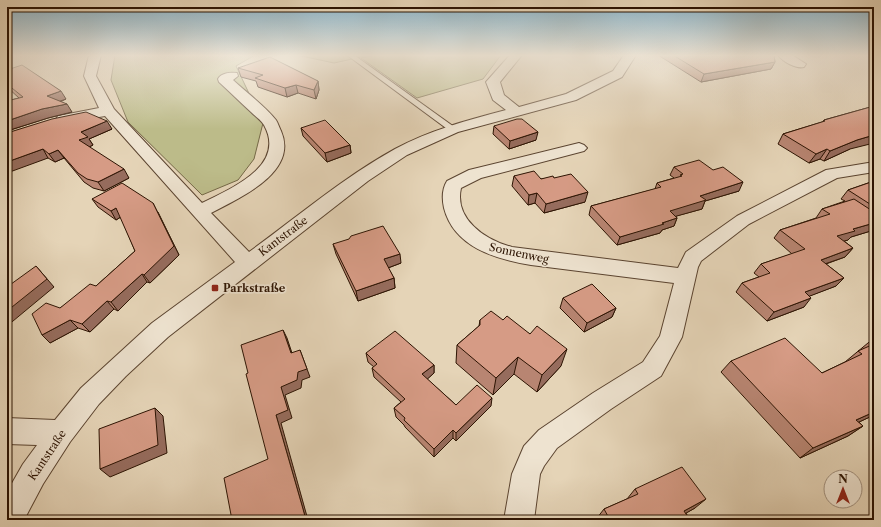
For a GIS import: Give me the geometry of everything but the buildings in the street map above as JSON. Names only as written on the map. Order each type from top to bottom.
[{"type":"street","points":[[91,80],[108,111],[247,263]]},
{"type":"street","points":[[200,211],[256,179],[267,170],[278,151],[276,131],[270,122],[225,80]]},
{"type":"street","points":[[495,80],[493,82],[498,97],[516,111]]},
{"type":"street","name":"Kantstraße","points":[[8,520],[33,474],[61,433],[90,396],[123,364],[160,330],[247,263],[369,173],[401,152],[453,129],[571,97],[607,80]]},
{"type":"street","points":[[48,123],[66,118],[108,111]]},
{"type":"street","name":"Sonnenweg","points":[[579,148],[475,174],[453,185],[451,194],[455,210],[462,227],[475,240],[497,250],[537,258],[686,277]]},
{"type":"street","points":[[519,520],[526,474],[534,456],[548,439],[602,401],[652,369],[671,337],[688,267],[693,257],[743,220],[832,174],[874,167]]},
{"type":"street","points":[[7,431],[61,433]]},
{"type":"lane","points":[[384,80],[453,129]]},
{"type":"shaded area","points":[[111,80],[242,80],[263,123],[254,159],[238,180],[202,195],[128,122]]},
{"type":"shaded area","points":[[391,80],[481,80],[417,98]]},
{"type":"place","name":"Parkstraße","points":[[215,288]]}]
